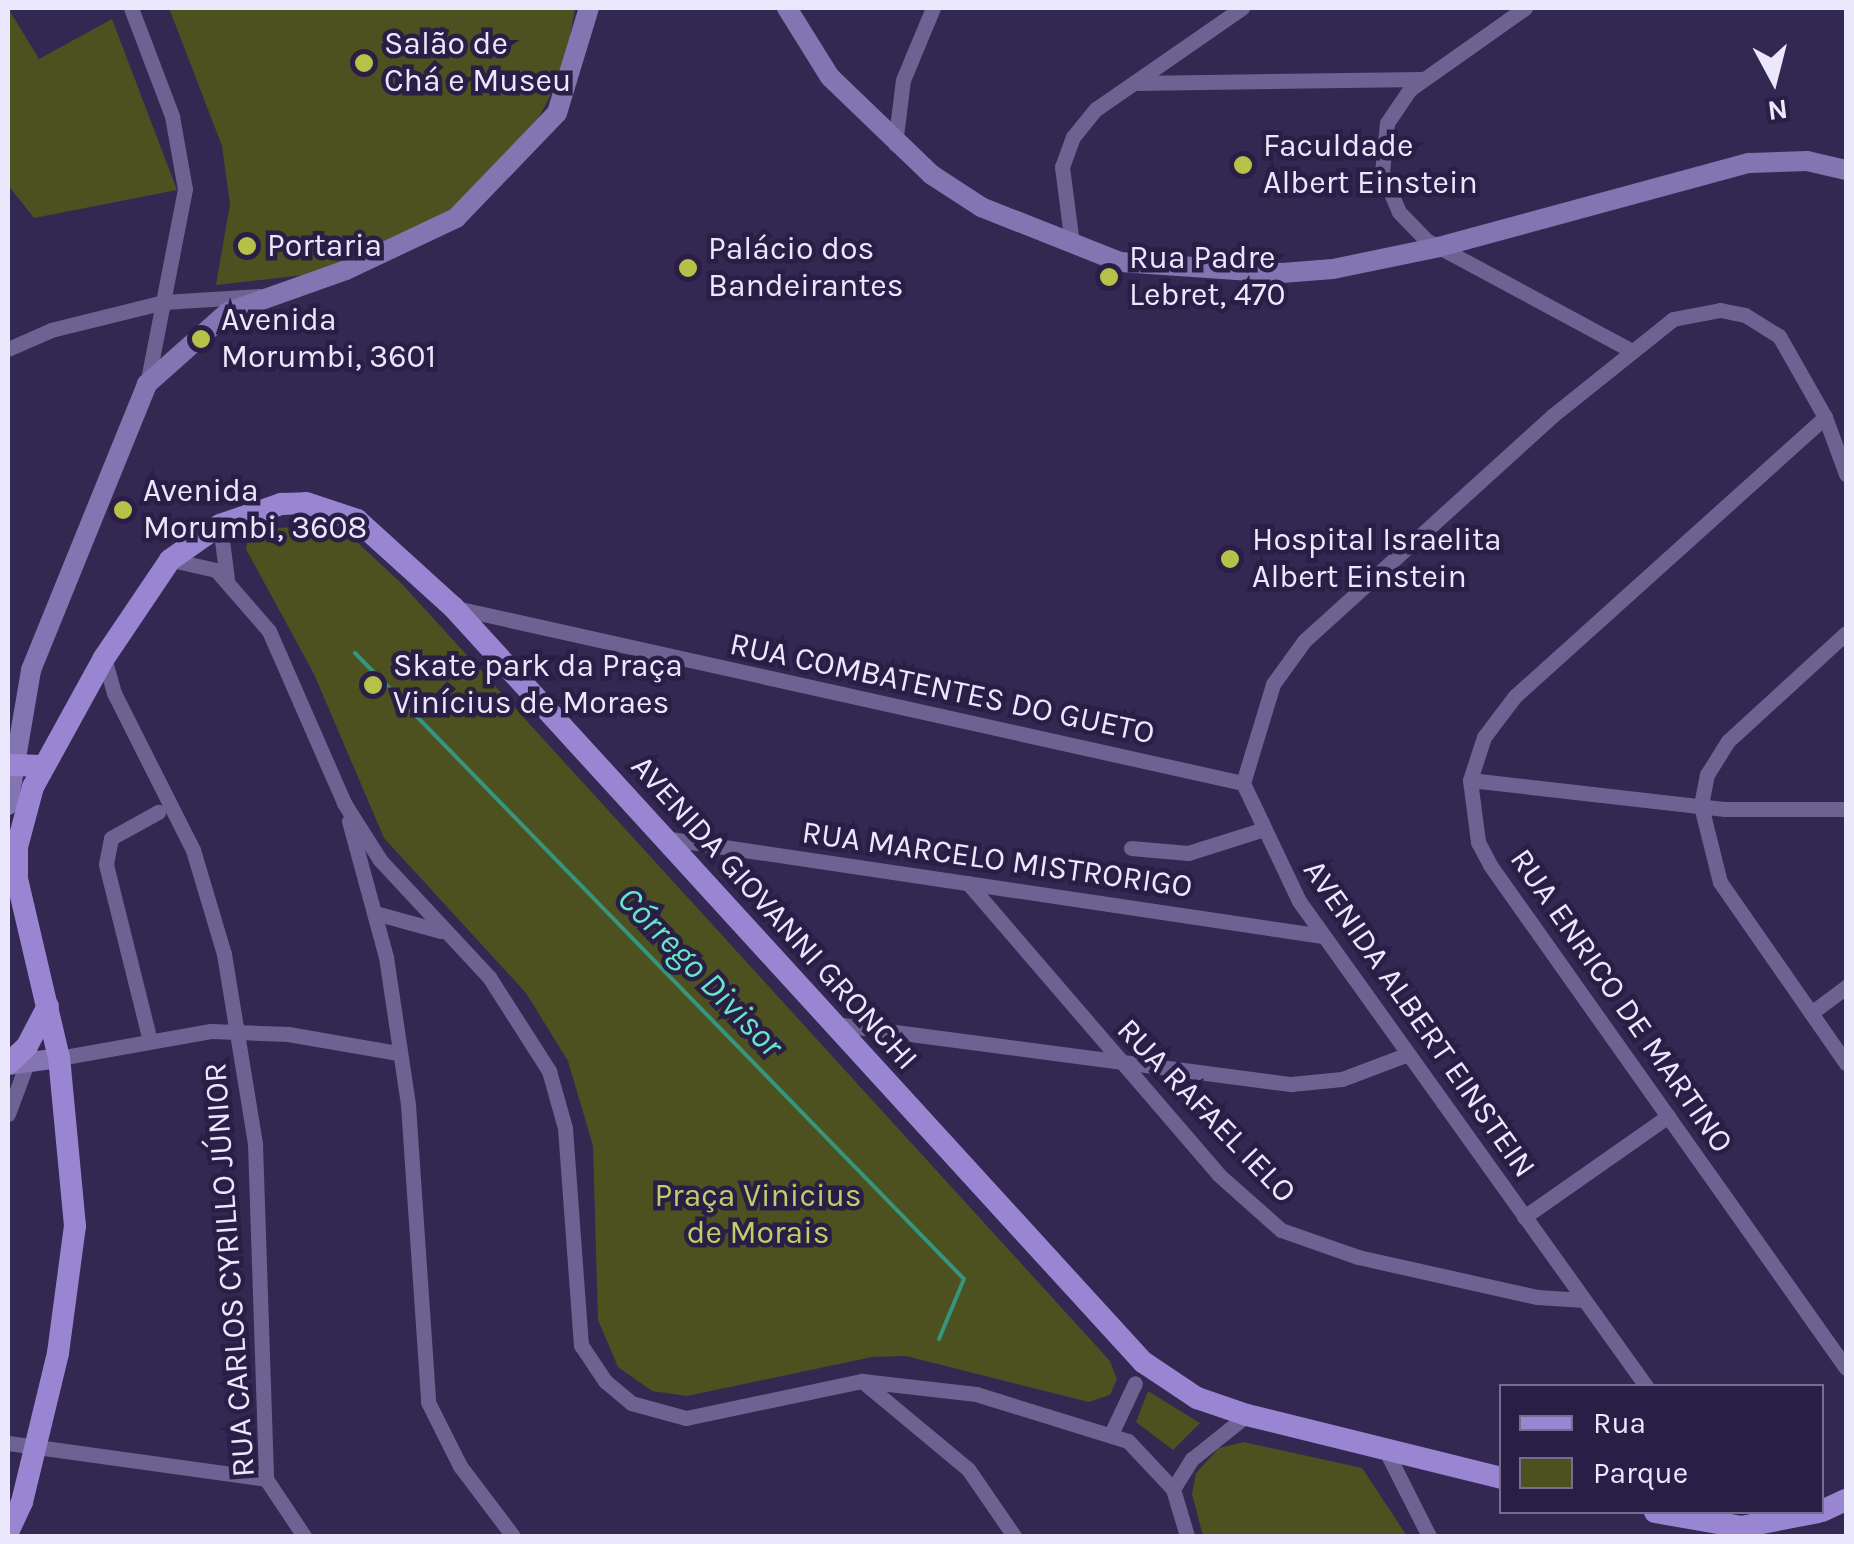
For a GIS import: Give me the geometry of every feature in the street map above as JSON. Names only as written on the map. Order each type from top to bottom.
[{"type":"main road","points":[[8,722],[27,685],[146,384],[200,331],[259,296],[346,270],[456,218],[557,113],[589,8]]},
{"type":"main road","points":[[787,8],[830,76],[895,144],[981,207],[1120,262],[1282,273],[1439,248],[1750,163],[1807,161],[1846,170]]},
{"type":"main road","name":"AVENIDA GIOVANNI GRONCHI","points":[[12,889],[21,824],[44,766],[104,658],[170,560],[220,524],[281,504],[331,509],[382,537],[453,607],[828,1023],[1143,1362],[1196,1398],[1247,1415],[1499,1477]]},
{"type":"main road","points":[[8,1532],[36,1448],[70,1287],[75,1226],[58,1058],[28,930],[12,889],[8,805],[27,685]]},
{"type":"main road","points":[[12,764],[44,766]]},
{"type":"main road","name":"AVENIDA GIOVANNI GRONCHI","points":[[8,805],[44,766]]},
{"type":"main road","points":[[14,1064],[48,1006]]},
{"type":"main road","points":[[14,1064],[58,1058]]},
{"type":"main road","points":[[1695,1515],[1741,1525],[1803,1514]]},
{"type":"street","points":[[131,8],[182,158],[184,212],[146,384]]},
{"type":"street","points":[[895,144],[906,67],[933,8]]},
{"type":"street","points":[[1072,244],[1062,179],[1066,150],[1096,109],[1242,8]]},
{"type":"street","points":[[1525,8],[1422,79],[1387,124],[1382,172],[1399,212],[1439,248],[1630,350]]},
{"type":"street","points":[[1135,82],[1422,79]]},
{"type":"street","points":[[8,348],[164,302],[259,296]]},
{"type":"street","points":[[1243,783],[1273,684],[1304,641],[1630,350],[1687,314],[1745,315],[1778,336],[1826,417],[1846,474]]},
{"type":"street","name":"RUA ENRICO DE MARTINO","points":[[1826,417],[1515,696],[1484,737],[1470,780],[1478,842],[1490,865],[1846,1368]]},
{"type":"street","points":[[220,524],[228,579]]},
{"type":"street","points":[[170,560],[204,563],[228,579],[269,630],[344,802],[375,912],[408,1105],[428,1402],[450,1450],[512,1536]]},
{"type":"street","name":"RUA COMBATENTES DO GUETO","points":[[453,607],[1243,783]]},
{"type":"street","points":[[1846,633],[1728,741],[1706,774],[1701,806],[1720,882],[1846,1063]]},
{"type":"street","name":"RUA CARLOS CYRILLO JÚNIOR","points":[[104,658],[114,693],[193,850],[241,1032],[255,1144],[266,1480],[304,1536]]},
{"type":"street","points":[[1470,780],[1701,806],[1846,809]]},
{"type":"street","name":"AVENIDA ALBERT EINSTEIN","points":[[1243,783],[1261,830],[1323,936],[1645,1384]]},
{"type":"street","points":[[344,802],[380,860],[489,977],[549,1071],[566,1128],[581,1345],[605,1381],[631,1403],[686,1418],[862,1382],[950,1389],[1112,1434],[1150,1459],[1173,1489],[1187,1536]]},
{"type":"street","points":[[150,1041],[106,864],[111,838],[158,812]]},
{"type":"street","points":[[1131,848],[1188,853],[1261,830]]},
{"type":"street","name":"RUA MARCELO MISTRORIGO","points":[[663,838],[1323,936]]},
{"type":"street","name":"RUA RAFAEL IELO","points":[[968,883],[1219,1175],[1280,1230],[1358,1256],[1537,1297],[1584,1300]]},
{"type":"street","points":[[375,912],[445,932]]},
{"type":"street","points":[[1810,1013],[1846,987]]},
{"type":"street","points":[[828,1023],[1291,1084],[1342,1078],[1406,1055]]},
{"type":"street","points":[[58,1058],[150,1041],[241,1032],[398,1053]]},
{"type":"street","points":[[8,1114],[14,1064]]},
{"type":"street","points":[[1524,1217],[1668,1116]]},
{"type":"street","points":[[862,1382],[968,1468],[1014,1536]]},
{"type":"street","points":[[1112,1434],[1135,1384]]},
{"type":"street","points":[[1173,1489],[1192,1459],[1247,1415]]},
{"type":"street","points":[[8,1443],[266,1480]]},
{"type":"street","points":[[1386,1451],[1430,1536]]},
{"type":"street","points":[[496,1536],[499,1516]]},
{"type":"green space","points":[[8,8],[39,59],[112,19],[177,190],[34,218],[8,185]]},
{"type":"green space","points":[[169,8],[575,8],[565,67],[537,121],[485,186],[430,230],[303,275],[216,285],[230,204],[222,146]]},
{"type":"green space","name":"Praça Vinicius de Morais","points":[[312,526],[357,542],[402,584],[1110,1361],[1117,1379],[1110,1395],[1089,1402],[906,1356],[872,1357],[687,1396],[652,1391],[618,1367],[598,1320],[593,1146],[568,1061],[526,993],[384,838],[314,674],[246,549],[248,536],[262,529]]},
{"type":"green space","points":[[1148,1391],[1200,1423],[1173,1450],[1136,1422]]},
{"type":"green space","points":[[1244,1442],[1362,1468],[1407,1536],[1203,1536],[1192,1494],[1196,1473],[1219,1448]]},
{"type":"waterway","name":"Córrego Divisor","points":[[355,653],[964,1279],[939,1339]]},
{"type":"place","name":"Salão de Chá e Museu","points":[[364,63]]},
{"type":"place","name":"Faculdade Albert Einstein","points":[[1243,165]]},
{"type":"place","name":"Portaria","points":[[247,246]]},
{"type":"place","name":"Palácio dos Bandeirantes","points":[[688,268]]},
{"type":"place","name":"Rua Padre Lebret, 470","points":[[1109,277]]},
{"type":"place","name":"Avenida Morumbi, 3601","points":[[201,339]]},
{"type":"place","name":"Avenida Morumbi, 3608","points":[[123,510]]},
{"type":"place","name":"Hospital Israelita Albert Einstein","points":[[1230,559]]},
{"type":"place","name":"Skate park da Praça Vinícius de Moraes","points":[[373,685]]}]
